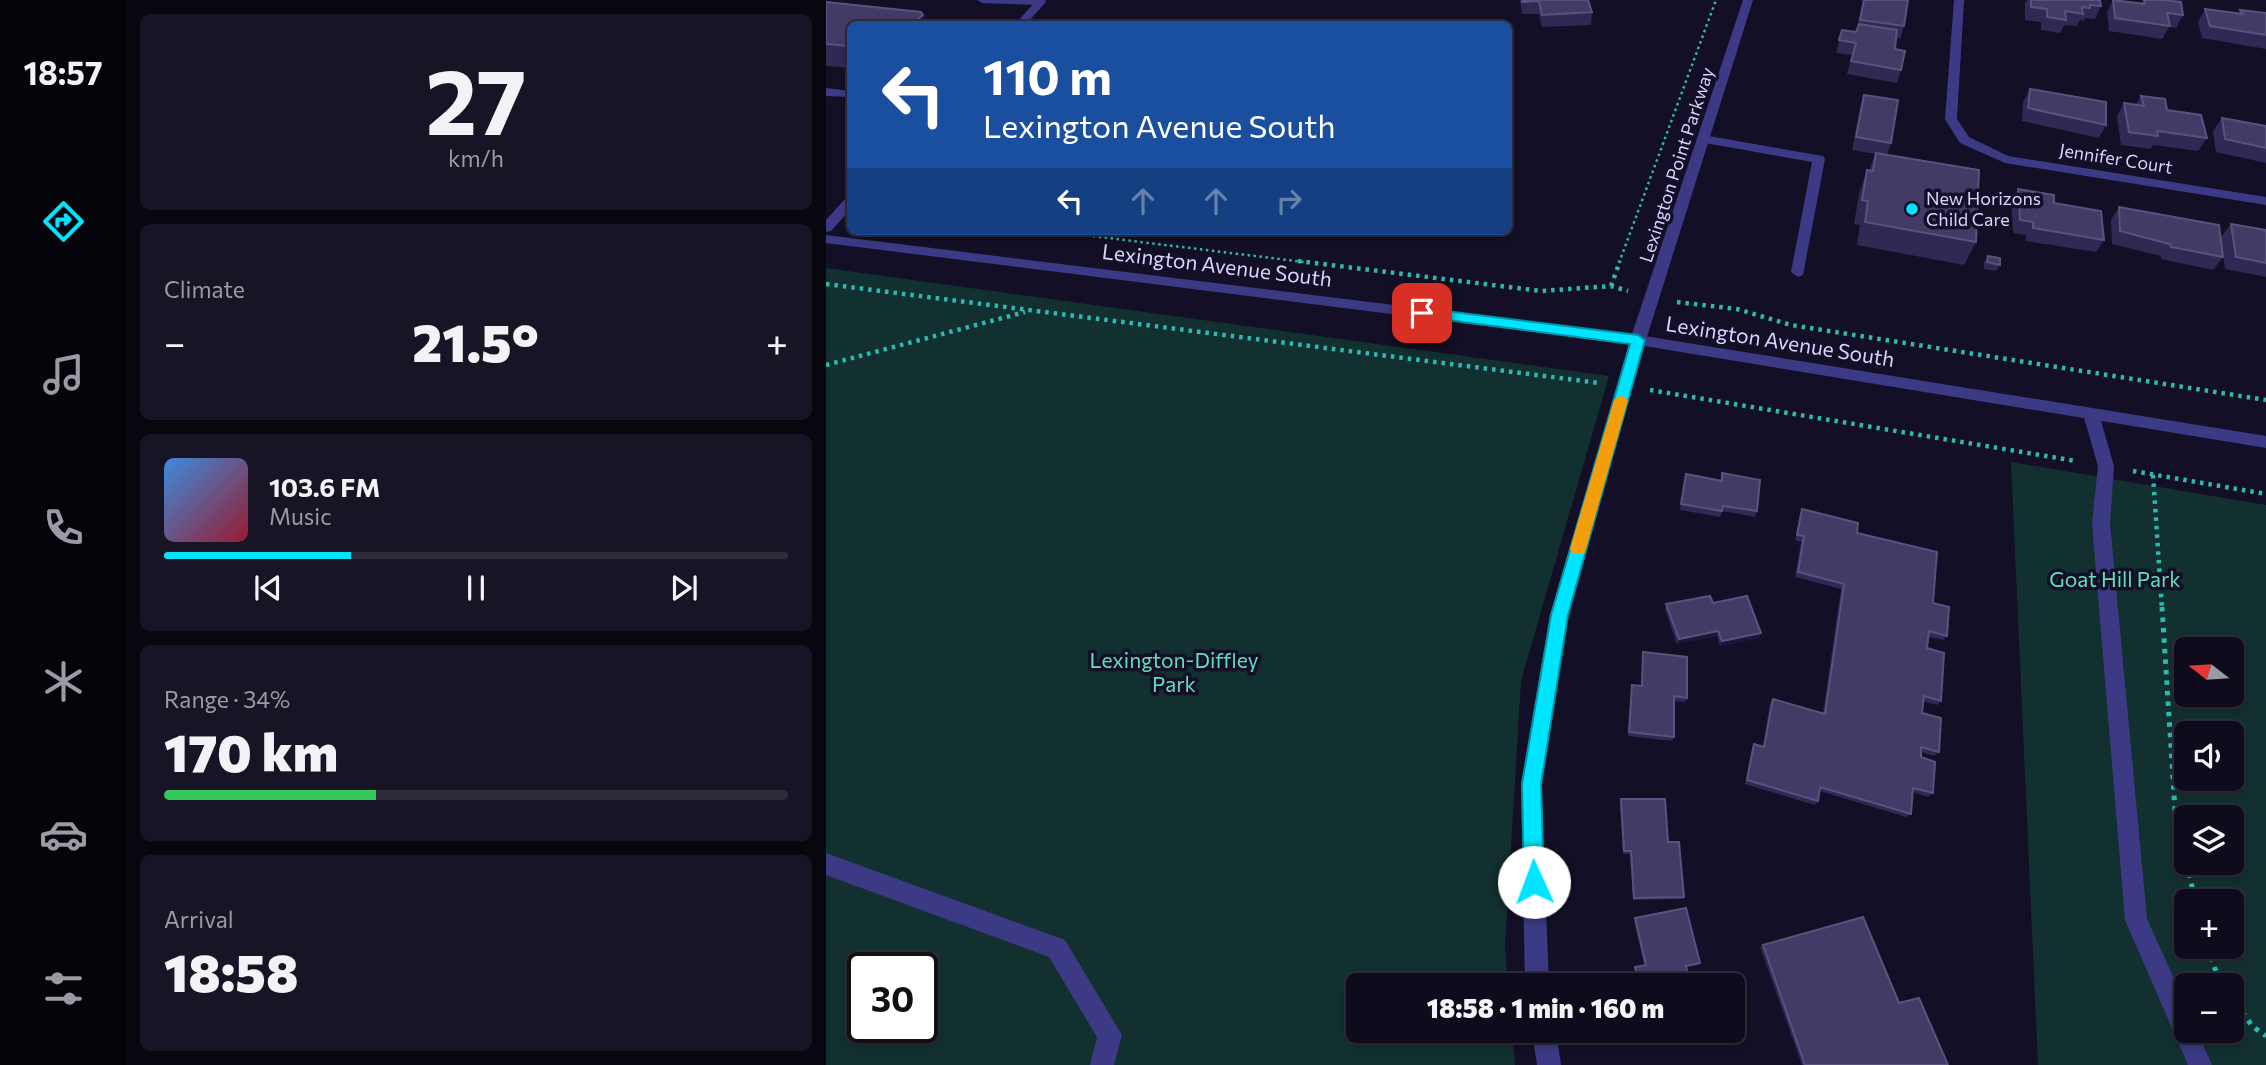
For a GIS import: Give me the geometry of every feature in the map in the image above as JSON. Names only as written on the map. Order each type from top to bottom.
[{"type":"street","points":[[982,0],[1041,2],[1023,21]]},
{"type":"street","name":"Lexington Point Parkway","points":[[1537,973],[1531,784],[1559,615],[1638,340],[1748,0]]},
{"type":"street","name":"Jennifer Court","points":[[1959,0],[1951,119],[1964,140],[2005,159],[2266,201]]},
{"type":"street","points":[[826,92],[847,94]]},
{"type":"street","points":[[1703,139],[1819,159],[1798,272]]},
{"type":"street","points":[[826,228],[847,205]]},
{"type":"street","name":"Lexington Avenue South","points":[[826,239],[1638,340],[2266,442]]},
{"type":"street","points":[[2091,414],[2106,466],[2101,523],[2136,920],[2200,1065]]},
{"type":"street","points":[[826,864],[1057,948],[1110,1035],[1102,1065]]},
{"type":"street","points":[[1546,1043],[1549,1065]]},
{"type":"path","points":[[1611,286],[1716,0]]},
{"type":"path","points":[[826,284],[1506,373],[1626,386],[2266,494]]},
{"type":"path","points":[[826,365],[1028,311]]},
{"type":"path","points":[[2153,475],[2175,805]]},
{"type":"path","points":[[2244,1014],[2252,1026],[2266,1036]]},
{"type":"green space","name":"Lexington-Diffley Park","points":[[826,268],[1609,376],[1521,681],[1505,947],[1507,973],[1346,973],[1346,1043],[1513,1043],[1515,1065],[826,1065]]},
{"type":"green space","name":"Goat Hill Park","points":[[2011,462],[2266,505],[2266,1065],[2038,1065]]},
{"type":"building","points":[[1522,0],[1588,0],[1592,12],[1542,15],[1539,1]]},
{"type":"building","points":[[1864,0],[1908,0],[1904,26],[1860,20]]},
{"type":"building","points":[[2031,0],[2100,0],[2101,6],[2082,7],[2083,14],[2065,11],[2066,20],[2047,17],[2047,9],[2031,7]]},
{"type":"building","points":[[2113,0],[2145,4],[2144,0],[2181,2],[2183,15],[2167,13],[2170,26],[2115,18]]},
{"type":"building","points":[[826,2],[921,12],[923,15],[916,21],[847,21],[847,46],[826,44]]},
{"type":"building","points":[[2205,9],[2243,14],[2240,10],[2266,13],[2266,35],[2210,26]]},
{"type":"building","points":[[1859,24],[1897,30],[1895,49],[1905,51],[1901,70],[1851,61],[1856,43],[1839,40],[1842,30],[1856,32]]},
{"type":"building","points":[[2030,89],[2106,102],[2106,125],[2028,108]]},
{"type":"building","points":[[1864,95],[1898,100],[1891,143],[1856,137]]},
{"type":"building","points":[[2141,96],[2165,99],[2167,110],[2201,115],[2207,138],[2157,131],[2158,136],[2129,132],[2124,103],[2144,106]]},
{"type":"building","points":[[2222,118],[2266,126],[2266,148],[2225,139]]},
{"type":"building","points":[[1876,153],[1979,170],[1976,242],[1865,222],[1868,201],[1862,200],[1867,170],[1873,171]]},
{"type":"building","points":[[2018,189],[2054,195],[2054,203],[2101,211],[2104,240],[2033,228],[2033,222],[2020,220]]},
{"type":"building","points":[[2119,207],[2219,225],[2223,257],[2171,247],[2170,244],[2120,231]]},
{"type":"building","points":[[2231,224],[2266,230],[2266,263],[2236,257]]},
{"type":"building","points":[[1988,256],[2000,258],[2000,265],[1987,262]]},
{"type":"building","points":[[1722,473],[1760,480],[1757,511],[1723,506],[1722,511],[1681,504],[1686,474],[1722,481]]},
{"type":"building","points":[[1802,509],[1858,523],[1857,533],[1937,552],[1933,603],[1949,607],[1947,636],[1929,631],[1927,648],[1944,653],[1941,701],[1924,696],[1922,713],[1941,718],[1939,752],[1921,747],[1921,757],[1935,762],[1933,793],[1913,788],[1911,814],[1820,787],[1818,801],[1747,780],[1754,744],[1764,747],[1773,699],[1825,714],[1844,584],[1798,572],[1804,536],[1797,535]]},
{"type":"building","points":[[1710,596],[1713,603],[1747,596],[1761,633],[1722,641],[1718,631],[1679,639],[1666,604]]},
{"type":"building","points":[[1643,652],[1687,657],[1687,698],[1674,696],[1674,737],[1629,732],[1632,685],[1642,686]]},
{"type":"building","points":[[1621,799],[1665,799],[1668,842],[1679,842],[1684,897],[1634,898],[1631,851],[1624,851]]},
{"type":"building","points":[[1686,908],[1700,963],[1686,966],[1687,973],[1636,973],[1635,967],[1646,965],[1635,918]]},
{"type":"building","points":[[1863,917],[1899,1003],[1919,998],[1948,1065],[1805,1065],[1763,945]]},
{"type":"slow traffic","points":[[1578,549],[1621,400]]},
{"type":"place","name":"New Horizons Child Care","points":[[1912,209]]},
{"type":"route","points":[[1422,313],[1638,340],[1559,615],[1531,784],[1534,882]]}]
